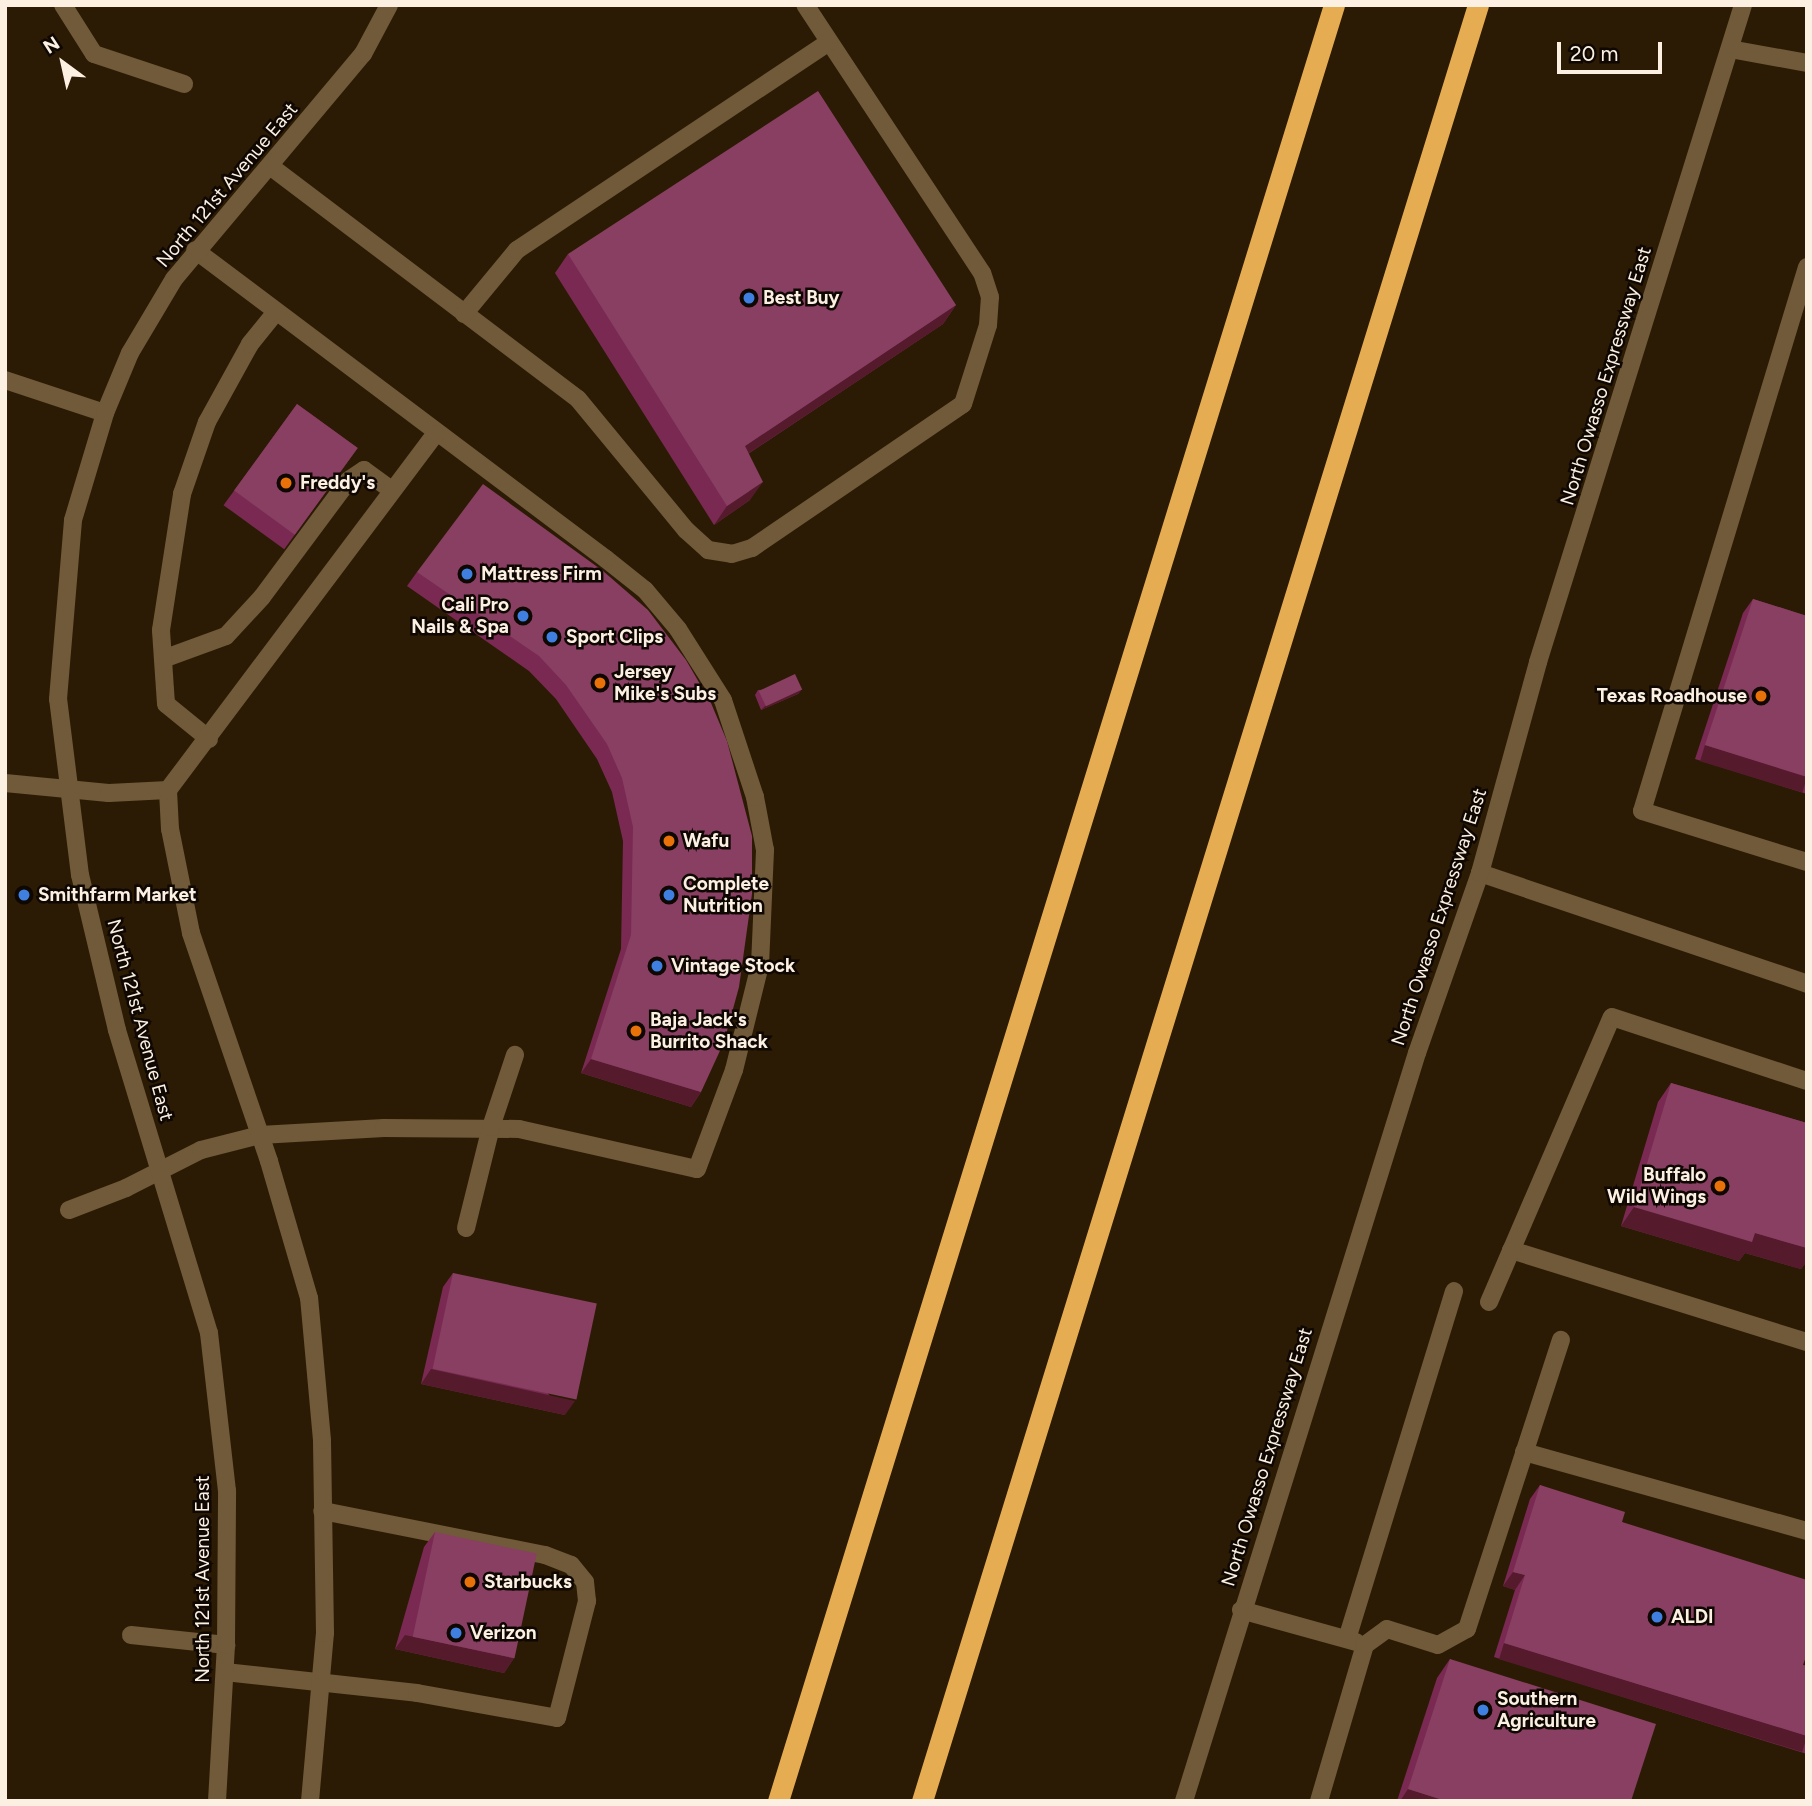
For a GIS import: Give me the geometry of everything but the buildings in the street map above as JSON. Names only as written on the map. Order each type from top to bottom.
[{"type":"highway","points":[[778,1801],[1334,5]]},
{"type":"highway","points":[[922,1801],[1478,5]]},
{"type":"street","points":[[62,5],[94,54],[184,84]]},
{"type":"street","name":"North 121st Avenue East","points":[[217,1801],[226,1645],[227,1491],[209,1333],[117,1030],[80,875],[58,699],[73,520],[105,413],[130,353],[195,250],[270,166],[363,54],[388,5]]},
{"type":"street","points":[[270,166],[578,399],[686,530],[708,550],[732,554],[752,548],[962,404],[988,325],[990,297],[982,273],[805,5]]},
{"type":"street","name":"North Owasso Expressway East","points":[[1184,1801],[1241,1610],[1416,1053],[1480,873],[1538,662],[1743,5]]},
{"type":"street","points":[[464,314],[517,250],[829,42]]},
{"type":"street","points":[[1730,49],[1807,63]]},
{"type":"street","points":[[69,1210],[161,1171],[201,1150],[260,1135],[491,1127],[519,1129],[697,1169],[734,1070],[760,965],[765,850],[755,797],[723,700],[678,629],[645,590],[435,434],[195,250]]},
{"type":"street","points":[[1807,267],[1642,811],[1807,862]]},
{"type":"street","points":[[209,739],[166,704],[161,630],[182,494],[207,422],[250,344],[275,313]]},
{"type":"street","points":[[5,380],[105,413]]},
{"type":"street","points":[[310,1801],[325,1633],[318,1366],[309,1298],[260,1135],[191,933],[170,829],[168,790],[209,739],[435,434]]},
{"type":"street","points":[[163,659],[226,636],[262,597],[349,480],[365,470],[392,490]]},
{"type":"street","points":[[5,783],[68,789],[168,790]]},
{"type":"street","points":[[1480,873],[1807,984]]},
{"type":"street","points":[[1489,1302],[1612,1017],[1807,1081]]},
{"type":"street","points":[[466,1228],[491,1127],[515,1055]]},
{"type":"street","points":[[1511,1250],[1807,1342]]},
{"type":"street","points":[[1319,1801],[1356,1642],[1454,1291]]},
{"type":"street","points":[[1241,1610],[1356,1642],[1387,1629],[1438,1645],[1467,1629],[1561,1340]]},
{"type":"street","points":[[1524,1452],[1807,1531]]},
{"type":"street","points":[[225,1672],[321,1681],[557,1718],[587,1601],[585,1582],[572,1566],[545,1555],[323,1511]]},
{"type":"street","points":[[131,1635],[226,1645]]},
{"type":"place","name":"Best Buy","points":[[749,298]]},
{"type":"place","name":"Freddy's","points":[[286,483]]},
{"type":"place","name":"Mattress Firm","points":[[467,574]]},
{"type":"place","name":"Cali Pro Nails & Spa","points":[[523,616]]},
{"type":"place","name":"Sport Clips","points":[[552,637]]},
{"type":"place","name":"Jersey Mike's Subs","points":[[600,683]]},
{"type":"place","name":"Texas Roadhouse","points":[[1761,696]]},
{"type":"place","name":"Wafu","points":[[669,841]]},
{"type":"place","name":"Smithfarm Market","points":[[24,895]]},
{"type":"place","name":"Complete Nutrition","points":[[669,895]]},
{"type":"place","name":"Vintage Stock","points":[[657,966]]},
{"type":"place","name":"Baja Jack's Burrito Shack","points":[[636,1031]]},
{"type":"place","name":"Buffalo Wild Wings","points":[[1720,1186]]},
{"type":"place","name":"Starbucks","points":[[470,1582]]},
{"type":"place","name":"ALDI","points":[[1657,1617]]},
{"type":"place","name":"Verizon","points":[[456,1633]]},
{"type":"place","name":"Southern Agriculture","points":[[1483,1710]]}]
